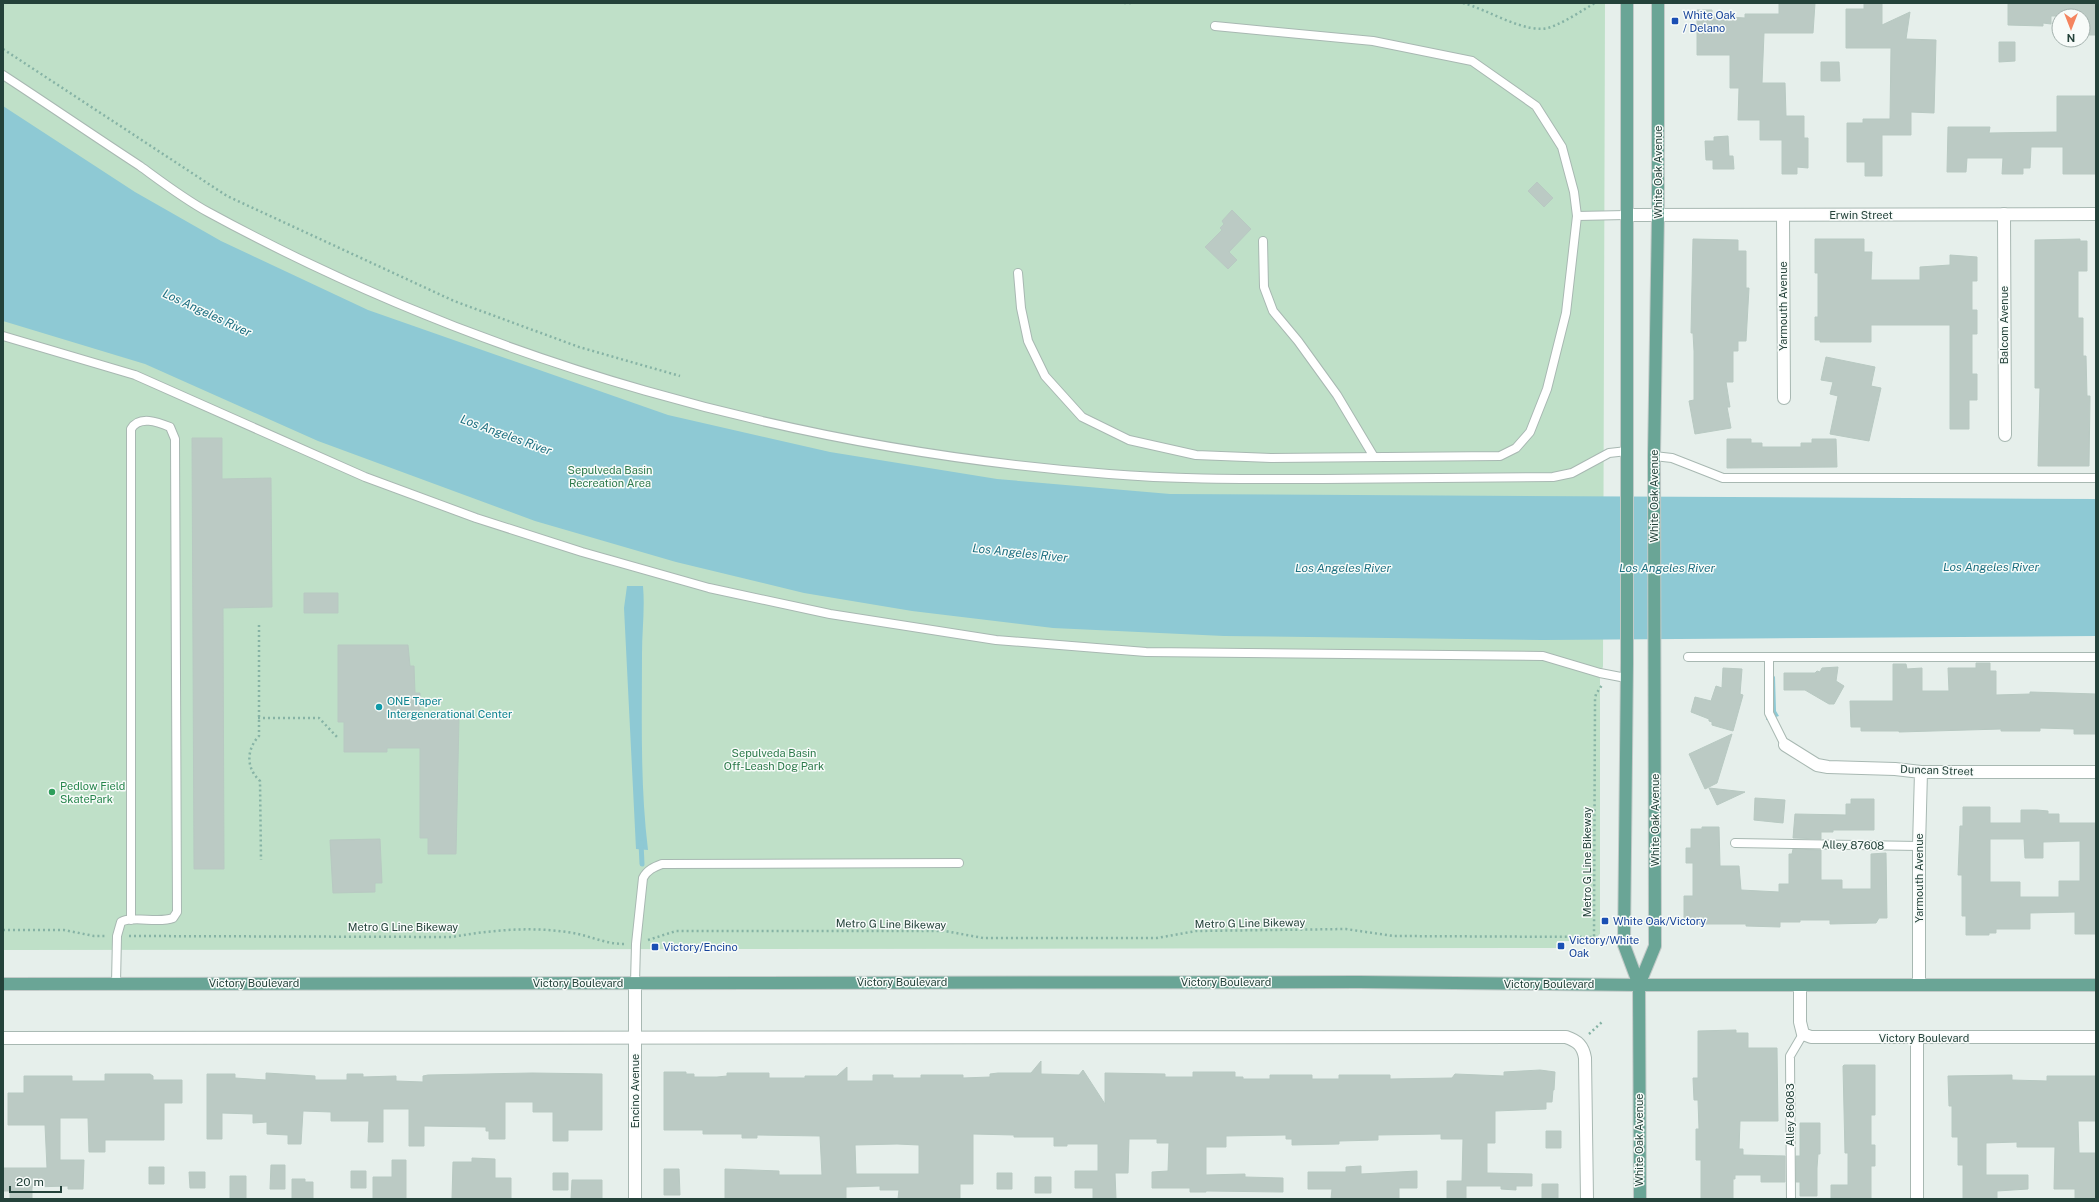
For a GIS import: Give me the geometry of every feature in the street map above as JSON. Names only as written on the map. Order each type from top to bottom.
[{"type":"main road","name":"White Oak Avenue","points":[[1627,3],[1627,663],[1624,945],[1639,985],[1640,1199]]},
{"type":"main road","name":"White Oak Avenue","points":[[1639,985],[1655,946],[1654,456],[1658,215],[1658,3]]},
{"type":"main road","name":"Victory Boulevard","points":[[3,984],[1351,982],[1639,985],[2096,985]]},
{"type":"street","name":"Balcom Avenue","points":[[2004,214],[2005,435]]},
{"type":"street","name":"Erwin Street","points":[[1626,215],[2096,214]]},
{"type":"street","name":"Yarmouth Avenue","points":[[1783,215],[1784,398]]},
{"type":"street","name":"Duncan Street","points":[[1785,745],[1817,765],[1828,767],[1895,769],[1921,772],[2096,772]]},
{"type":"street","name":"Yarmouth Avenue","points":[[1919,985],[1919,846],[1921,772]]},
{"type":"street","name":"Encino Avenue","points":[[635,983],[635,1199]]},
{"type":"street","points":[[1800,985],[1800,1022],[1803,1034]]},
{"type":"street","name":"Victory Boulevard","points":[[1803,1034],[1811,1037],[2096,1037]]},
{"type":"street","points":[[3,1038],[1566,1037],[1580,1043],[1585,1058],[1587,1199]]},
{"type":"street","points":[[1917,1038],[1917,1199]]},
{"type":"lane","points":[[1018,273],[1021,308],[1028,341],[1045,376],[1082,417],[1129,440],[1196,455],[1271,458],[1500,456],[1516,448],[1530,432],[1547,389],[1566,313],[1577,216],[1574,192],[1562,147],[1536,106],[1472,61],[1373,41],[1215,26]]},
{"type":"lane","points":[[3,75],[204,209],[264,241],[411,309],[525,352],[661,395],[773,424],[878,446],[1004,465],[1202,480],[1553,477],[1572,473],[1609,453],[1627,451]]},
{"type":"lane","points":[[1577,216],[1626,215]]},
{"type":"lane","points":[[1263,241],[1264,287],[1272,311],[1298,341],[1337,395],[1374,457]]},
{"type":"lane","points":[[3,336],[135,375],[365,477],[476,518],[582,552],[709,588],[823,612],[996,640],[1146,652],[1543,656],[1600,673],[1626,678]]},
{"type":"lane","points":[[116,984],[117,936],[121,922],[131,920],[166,921],[173,918],[177,912],[175,439],[170,427],[158,422],[139,421],[134,424],[131,429],[131,920]]},
{"type":"lane","points":[[1654,456],[1672,458],[1723,478],[2096,478]]},
{"type":"lane","points":[[1688,657],[2096,657]]},
{"type":"lane","points":[[1769,658],[1769,713],[1785,745]]},
{"type":"lane","name":"Alley 87608","points":[[1735,843],[1919,846]]},
{"type":"lane","points":[[635,983],[636,944],[643,878],[649,870],[662,864],[959,863]]},
{"type":"lane","name":"Alley 86083","points":[[1791,1199],[1790,1056],[1803,1034]]},
{"type":"path","points":[[1124,3],[1134,3]]},
{"type":"path","points":[[1463,3],[1476,6],[1528,28],[1539,29],[1551,27],[1595,3]]},
{"type":"path","points":[[3,49],[227,196],[454,301],[579,347],[680,376]]},
{"type":"path","points":[[259,625],[259,736],[252,743],[250,764],[253,774],[260,781],[261,860]]},
{"type":"path","name":"Metro G Line Bikeway","points":[[3,930],[64,930],[94,936],[452,937],[493,930],[542,929],[574,933],[616,944],[636,944],[676,931],[945,931],[983,938],[1157,938],[1196,931],[1346,930],[1393,936],[1594,937],[1595,699],[1600,687],[1608,683]]},
{"type":"path","points":[[258,718],[320,718],[337,737]]},
{"type":"green space","name":"Sepulveda Basin Recreation Area","points":[[3,3],[1605,3],[1603,666],[1600,678],[1600,934],[1592,941],[1557,941],[1557,948],[3,950]]},
{"type":"water","name":"Los Angeles River","points":[[3,106],[135,192],[221,241],[368,310],[668,415],[830,452],[997,479],[1170,494],[2096,499],[2096,636],[1542,640],[1224,636],[1053,628],[912,611],[804,593],[676,562],[535,521],[318,441],[145,364],[3,321]]},
{"type":"water","points":[[627,586],[643,586],[642,752],[645,826],[648,850],[636,849],[624,608]]},
{"type":"water","points":[[1771,672],[1775,677],[1776,711],[1779,716],[1766,720],[1766,677]]},
{"type":"building","points":[[1779,3],[1815,3],[1813,33],[1764,33],[1762,83],[1785,83],[1786,116],[1804,116],[1804,138],[1808,138],[1808,168],[1797,167],[1797,174],[1782,174],[1782,140],[1760,140],[1760,120],[1738,120],[1739,88],[1730,88],[1730,55],[1697,55],[1697,10],[1712,10],[1712,16],[1745,18],[1745,14],[1779,14]]},
{"type":"building","points":[[1864,3],[1882,3],[1882,25],[1910,12],[1906,39],[1936,40],[1934,113],[1911,112],[1911,135],[1882,135],[1882,176],[1865,176],[1865,162],[1847,162],[1847,123],[1863,123],[1863,119],[1890,119],[1891,48],[1846,48],[1846,9],[1864,9]]},
{"type":"building","points":[[2008,3],[2096,3],[2096,35],[2091,35],[2091,8],[2051,8],[2051,24],[2043,23],[2043,26],[2008,25]]},
{"type":"building","points":[[1999,42],[2015,42],[2015,61],[1999,62]]},
{"type":"building","points":[[1821,62],[1839,62],[1840,81],[1821,81]]},
{"type":"building","points":[[2057,96],[2096,96],[2095,174],[2063,174],[2063,147],[2031,147],[2030,168],[2023,168],[2023,174],[2002,174],[2003,158],[1967,158],[1966,172],[1947,172],[1948,127],[1990,127],[1989,133],[2057,132]]},
{"type":"building","points":[[1728,136],[1729,156],[1733,156],[1734,169],[1713,169],[1713,160],[1706,160],[1705,141],[1714,141],[1714,137]]},
{"type":"building","points":[[1537,182],[1553,198],[1544,207],[1528,191]]},
{"type":"building","points":[[1232,210],[1251,229],[1229,252],[1237,260],[1228,269],[1205,247],[1222,230],[1220,228],[1224,224],[1222,221]]},
{"type":"building","points":[[1693,239],[1738,240],[1738,251],[1746,251],[1746,288],[1749,288],[1746,341],[1738,341],[1738,351],[1733,351],[1733,382],[1726,382],[1730,407],[1727,407],[1731,428],[1695,434],[1689,401],[1694,400],[1694,351],[1693,333],[1691,333]]},
{"type":"building","points":[[1815,239],[1864,239],[1864,252],[1872,252],[1871,280],[1920,280],[1920,267],[1950,265],[1950,255],[1977,257],[1977,281],[1972,281],[1972,310],[1977,310],[1977,334],[1972,334],[1972,374],[1977,374],[1977,400],[1969,400],[1969,429],[1950,429],[1950,325],[1871,325],[1871,342],[1820,342],[1820,340],[1815,340],[1815,317],[1818,317],[1818,273],[1815,273]]},
{"type":"building","points":[[2080,239],[2080,241],[2087,241],[2087,271],[2078,271],[2078,318],[2083,318],[2083,356],[2086,356],[2087,396],[2090,396],[2089,466],[2038,466],[2040,388],[2035,388],[2035,240]]},
{"type":"building","points":[[1826,357],[1875,367],[1871,386],[1881,388],[1869,441],[1830,434],[1838,396],[1830,394],[1833,382],[1821,380]]},
{"type":"building","points":[[192,438],[222,438],[222,479],[271,478],[272,607],[223,608],[224,869],[194,869]]},
{"type":"building","points":[[1727,439],[1751,439],[1751,443],[1762,443],[1762,447],[1801,447],[1801,443],[1812,443],[1812,439],[1836,439],[1837,467],[1727,468]]},
{"type":"building","points":[[304,593],[338,593],[338,613],[304,613]]},
{"type":"building","name":"ONE Taper Intergenerational Center","points":[[338,645],[408,645],[410,666],[414,666],[415,693],[420,693],[420,719],[459,719],[456,854],[428,854],[428,838],[420,838],[420,748],[387,748],[387,752],[344,752],[344,722],[338,722]]},
{"type":"building","points":[[1976,663],[1990,663],[1990,671],[1996,671],[1996,695],[2030,694],[2030,692],[2096,694],[2096,734],[2074,734],[2074,729],[2040,728],[2040,731],[2001,731],[2001,729],[1899,732],[1861,731],[1861,727],[1851,727],[1850,701],[1893,701],[1893,664],[1906,664],[1907,669],[1922,668],[1922,691],[1949,691],[1948,668],[1976,668]]},
{"type":"building","points":[[1838,667],[1836,681],[1844,686],[1834,704],[1829,704],[1805,690],[1784,690],[1784,673],[1815,673],[1817,671],[1820,672],[1822,668]]},
{"type":"building","points":[[1723,668],[1742,669],[1740,694],[1743,695],[1733,731],[1712,725],[1712,722],[1709,721],[1709,719],[1691,712],[1695,697],[1711,701],[1716,686],[1722,688]]},
{"type":"building","points":[[1732,734],[1717,783],[1705,789],[1689,754]]},
{"type":"building","points":[[1709,788],[1745,792],[1717,805]]},
{"type":"building","points":[[1755,798],[1785,800],[1783,823],[1754,820]]},
{"type":"building","points":[[1851,799],[1874,799],[1874,830],[1833,830],[1833,832],[1821,832],[1821,839],[1793,838],[1795,814],[1846,815],[1846,804],[1851,804]]},
{"type":"building","points":[[1963,807],[1990,807],[1990,823],[2021,823],[2021,810],[2037,810],[2048,811],[2048,814],[2059,814],[2059,823],[2096,823],[2096,934],[2075,934],[2075,912],[2030,913],[2030,929],[1996,929],[1996,933],[1989,933],[1989,935],[1966,935],[1966,916],[1962,916],[1962,875],[1958,875],[1960,826],[1963,826]],"holes":[[[1990,839],[2024,839],[2025,858],[2043,858],[2043,842],[2080,841],[2080,881],[2059,881],[2059,897],[2020,897],[2020,882],[1990,882]]]},
{"type":"building","points":[[1702,827],[1719,827],[1720,866],[1739,866],[1741,890],[1779,892],[1779,884],[1789,884],[1789,854],[1792,854],[1793,849],[1821,850],[1821,880],[1842,880],[1842,889],[1871,889],[1871,854],[1886,853],[1887,918],[1879,918],[1876,923],[1830,924],[1830,920],[1800,920],[1800,922],[1780,922],[1780,927],[1746,926],[1746,924],[1684,924],[1684,896],[1693,896],[1693,863],[1686,863],[1686,848],[1691,848],[1691,829],[1702,829]]},
{"type":"building","points":[[380,839],[382,883],[375,883],[375,892],[333,893],[330,840]]},
{"type":"building","points":[[1736,1030],[1736,1033],[1748,1033],[1748,1048],[1777,1048],[1778,1121],[1740,1121],[1739,1149],[1743,1149],[1743,1155],[1785,1156],[1785,1182],[1761,1182],[1761,1175],[1735,1175],[1735,1179],[1733,1179],[1733,1199],[1701,1199],[1701,1160],[1696,1160],[1696,1129],[1699,1129],[1698,1100],[1694,1100],[1693,1078],[1698,1078],[1698,1031]]},
{"type":"building","points":[[1041,1061],[1041,1074],[1079,1075],[1083,1070],[1105,1104],[1105,1073],[1165,1074],[1165,1077],[1193,1077],[1193,1072],[1235,1072],[1235,1077],[1243,1077],[1243,1079],[1270,1079],[1270,1075],[1312,1075],[1312,1079],[1339,1079],[1339,1075],[1390,1075],[1390,1079],[1452,1078],[1455,1074],[1504,1076],[1504,1072],[1540,1070],[1555,1072],[1552,1102],[1546,1102],[1546,1109],[1495,1111],[1495,1143],[1487,1143],[1487,1173],[1532,1174],[1532,1186],[1516,1186],[1516,1190],[1501,1189],[1501,1186],[1466,1186],[1466,1199],[1447,1199],[1447,1181],[1462,1181],[1463,1139],[1441,1139],[1441,1134],[1378,1135],[1378,1140],[1339,1141],[1339,1144],[1292,1145],[1292,1139],[1286,1139],[1286,1135],[1226,1136],[1226,1147],[1206,1147],[1206,1175],[1245,1174],[1245,1177],[1283,1178],[1283,1192],[1190,1192],[1190,1188],[1152,1188],[1152,1172],[1168,1171],[1169,1143],[1157,1143],[1157,1139],[1129,1139],[1128,1173],[1115,1173],[1116,1199],[1093,1199],[1093,1188],[1075,1188],[1075,1171],[1098,1171],[1098,1144],[1067,1144],[1067,1146],[1054,1146],[1054,1137],[1014,1137],[1014,1135],[973,1134],[973,1184],[960,1184],[960,1199],[898,1199],[899,1190],[880,1190],[880,1186],[846,1187],[846,1199],[725,1199],[725,1169],[779,1171],[779,1175],[822,1175],[820,1136],[757,1135],[757,1138],[742,1138],[742,1134],[703,1134],[703,1130],[664,1130],[664,1072],[686,1072],[686,1074],[694,1074],[694,1077],[727,1076],[727,1073],[769,1073],[769,1078],[805,1078],[805,1076],[837,1076],[847,1067],[847,1081],[873,1081],[873,1075],[893,1075],[893,1078],[921,1078],[921,1075],[963,1075],[963,1078],[990,1077],[990,1074],[998,1073],[1031,1073]],"holes":[[[855,1145],[919,1145],[919,1174],[856,1174]]]},
{"type":"building","points":[[1844,1065],[1875,1065],[1875,1115],[1871,1115],[1871,1145],[1875,1145],[1875,1166],[1871,1166],[1871,1199],[1831,1198],[1831,1185],[1848,1185],[1848,1153],[1845,1153]]},
{"type":"building","points":[[266,1073],[315,1076],[315,1080],[347,1080],[347,1074],[363,1074],[363,1077],[396,1076],[396,1081],[423,1082],[423,1076],[428,1075],[532,1073],[602,1074],[602,1130],[568,1130],[568,1141],[553,1141],[553,1112],[533,1112],[533,1102],[505,1102],[505,1139],[489,1139],[489,1131],[486,1131],[486,1127],[424,1126],[424,1146],[409,1146],[409,1109],[383,1109],[383,1142],[368,1142],[369,1121],[331,1121],[331,1112],[303,1111],[301,1144],[288,1144],[288,1135],[267,1134],[267,1122],[253,1123],[253,1114],[222,1113],[222,1139],[207,1139],[207,1074],[235,1074],[235,1078],[266,1080]]},
{"type":"building","points":[[105,1074],[150,1074],[153,1076],[153,1080],[182,1080],[182,1103],[164,1103],[164,1140],[105,1140],[105,1152],[89,1152],[88,1118],[60,1118],[60,1160],[84,1160],[83,1189],[68,1189],[68,1186],[32,1187],[32,1199],[10,1199],[10,1191],[3,1191],[3,1168],[47,1168],[45,1125],[8,1125],[8,1093],[24,1093],[24,1076],[72,1076],[72,1081],[105,1081]]},
{"type":"building","points":[[2012,1075],[2012,1080],[2047,1081],[2047,1076],[2096,1076],[2096,1121],[2078,1121],[2079,1153],[2096,1153],[2096,1199],[2075,1199],[2075,1189],[2054,1189],[2055,1147],[2017,1147],[2017,1142],[1986,1143],[1986,1175],[2028,1175],[2028,1189],[1997,1191],[1997,1199],[1963,1199],[1963,1165],[1958,1165],[1958,1137],[1952,1137],[1952,1106],[1949,1106],[1948,1076]]},
{"type":"building","points":[[1800,1123],[1820,1123],[1820,1154],[1818,1154],[1817,1168],[1817,1196],[1800,1196],[1800,1182],[1796,1182],[1796,1156],[1800,1156]]},
{"type":"building","points":[[1546,1131],[1561,1131],[1561,1148],[1546,1148]]},
{"type":"building","points":[[472,1158],[495,1159],[495,1178],[511,1178],[511,1199],[452,1199],[453,1162],[472,1162]]},
{"type":"building","points":[[392,1160],[406,1160],[406,1199],[373,1199],[373,1177],[392,1177]]},
{"type":"building","points":[[271,1165],[285,1165],[285,1189],[270,1189]]},
{"type":"building","points":[[1361,1166],[1361,1174],[1417,1171],[1417,1188],[1399,1188],[1399,1199],[1331,1199],[1332,1189],[1308,1189],[1308,1172],[1346,1172],[1346,1167]]},
{"type":"building","points":[[149,1167],[164,1167],[164,1184],[149,1184]]},
{"type":"building","points":[[664,1169],[679,1169],[680,1195],[664,1195]]},
{"type":"building","points":[[351,1171],[366,1171],[366,1188],[351,1188]]},
{"type":"building","points":[[189,1172],[205,1172],[205,1188],[190,1188]]},
{"type":"building","points":[[553,1173],[568,1173],[568,1190],[553,1190]]},
{"type":"building","points":[[997,1173],[1012,1173],[1012,1189],[997,1189]]},
{"type":"building","points":[[230,1176],[246,1176],[246,1199],[230,1199]]},
{"type":"building","points":[[1035,1177],[1051,1177],[1051,1193],[1035,1193]]},
{"type":"building","points":[[292,1179],[305,1179],[305,1182],[313,1182],[313,1199],[292,1199]]},
{"type":"building","points":[[572,1180],[602,1180],[602,1199],[571,1199]]},
{"type":"building","points":[[1542,1184],[1558,1184],[1558,1199],[1542,1199]]},
{"type":"waterway","points":[[641,843],[642,864]]},
{"type":"place","name":"White Oak / Delano","points":[[1675,21]]},
{"type":"place","name":"ONE Taper Intergenerational Center","points":[[379,707]]},
{"type":"place","name":"Pedlow Field SkatePark","points":[[52,792]]},
{"type":"place","name":"White Oak/Victory","points":[[1605,921]]},
{"type":"place","name":"Victory/White Oak","points":[[1561,946]]},
{"type":"place","name":"Victory/Encino","points":[[655,947]]},
{"type":"park label","name":"Sepulveda Basin Off-Leash Dog Park","points":[[774,759]]}]
